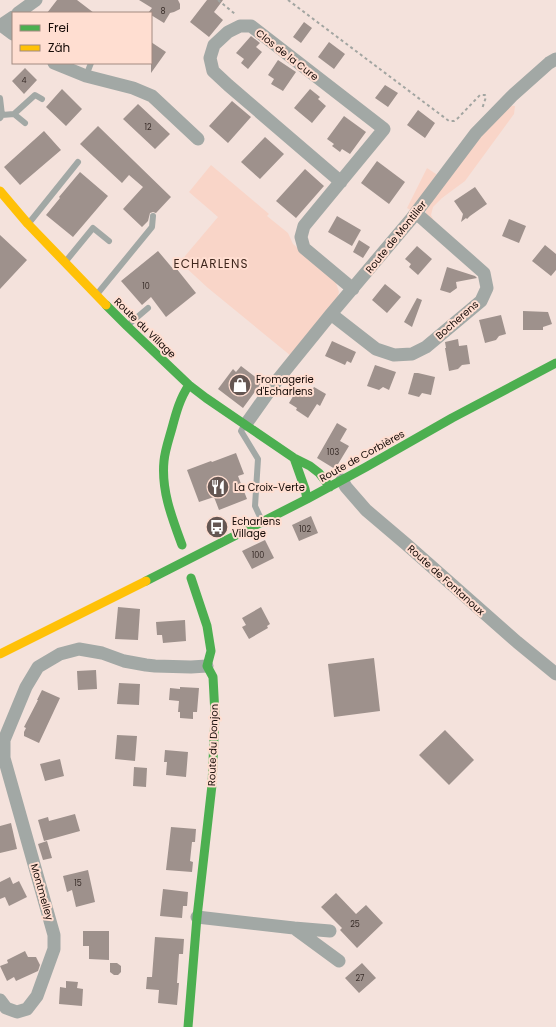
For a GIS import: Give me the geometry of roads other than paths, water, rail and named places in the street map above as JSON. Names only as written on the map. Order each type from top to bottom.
[{"type":"street","points":[[19,12],[36,0]]},
{"type":"street","points":[[12,18],[0,25],[12,33]]},
{"type":"street","name":"Clos de la Cure","points":[[341,182],[213,71],[210,58],[214,45],[228,32],[240,26],[251,26],[384,129],[341,182],[304,226],[301,237],[304,248],[353,289]]},
{"type":"street","name":"Route de Montilier","points":[[246,424],[275,383],[416,213],[476,133],[512,96],[556,58]]},
{"type":"street","points":[[56,64],[86,76],[133,88],[152,96],[198,139]]},
{"type":"street","name":"Route du Village","points":[[0,191],[28,224],[127,326],[194,388],[294,458],[306,462],[321,475],[330,486]]},
{"type":"street","name":"Bocherens","points":[[331,314],[376,349],[394,354],[412,354],[426,347],[481,301],[487,288],[484,273],[416,213]]},
{"type":"street","name":"Route de Corbières","points":[[0,654],[342,480],[452,418],[556,363]]},
{"type":"street","points":[[182,545],[169,510],[164,481],[164,460],[172,430],[188,404],[194,388]]},
{"type":"street","points":[[294,458],[307,498]]},
{"type":"street","name":"Route de Fontanoux","points":[[342,480],[346,487],[366,510],[517,642],[556,674]]},
{"type":"street","name":"Route du Donjon","points":[[188,1027],[197,917],[212,785],[215,723],[213,677],[208,666],[211,651],[208,626],[191,578]]},
{"type":"street","name":"Montmelley","points":[[0,1000],[6,1008],[17,1012],[27,1009],[37,996],[54,949],[54,935],[4,758],[2,741],[26,687],[38,667],[60,654],[79,649],[102,653],[124,661],[151,666],[208,666]]},
{"type":"street","points":[[197,917],[330,931]]},
{"type":"street","points":[[294,928],[339,961]]},
{"type":"lane","points":[[86,76],[91,64]]},
{"type":"lane","points":[[0,98],[1,116],[14,114],[35,95],[42,99]]},
{"type":"lane","points":[[14,114],[25,123]]},
{"type":"lane","points":[[28,224],[78,162]]},
{"type":"lane","points":[[97,295],[152,227],[153,216]]},
{"type":"lane","points":[[65,262],[93,228],[109,241]]},
{"type":"lane","points":[[127,326],[148,308]]},
{"type":"lane","points":[[246,424],[241,431],[258,459],[255,506],[263,521]]},
{"type":"place","name":"Fromagerie d'Echarlens","points":[[240,385]]},
{"type":"place","name":"La Croix-Verte","points":[[218,487]]},
{"type":"place","name":"Echarlens Village","points":[[217,527]]},
{"type":"district","name":"ECHARLENS","points":[[211,263]]}]
